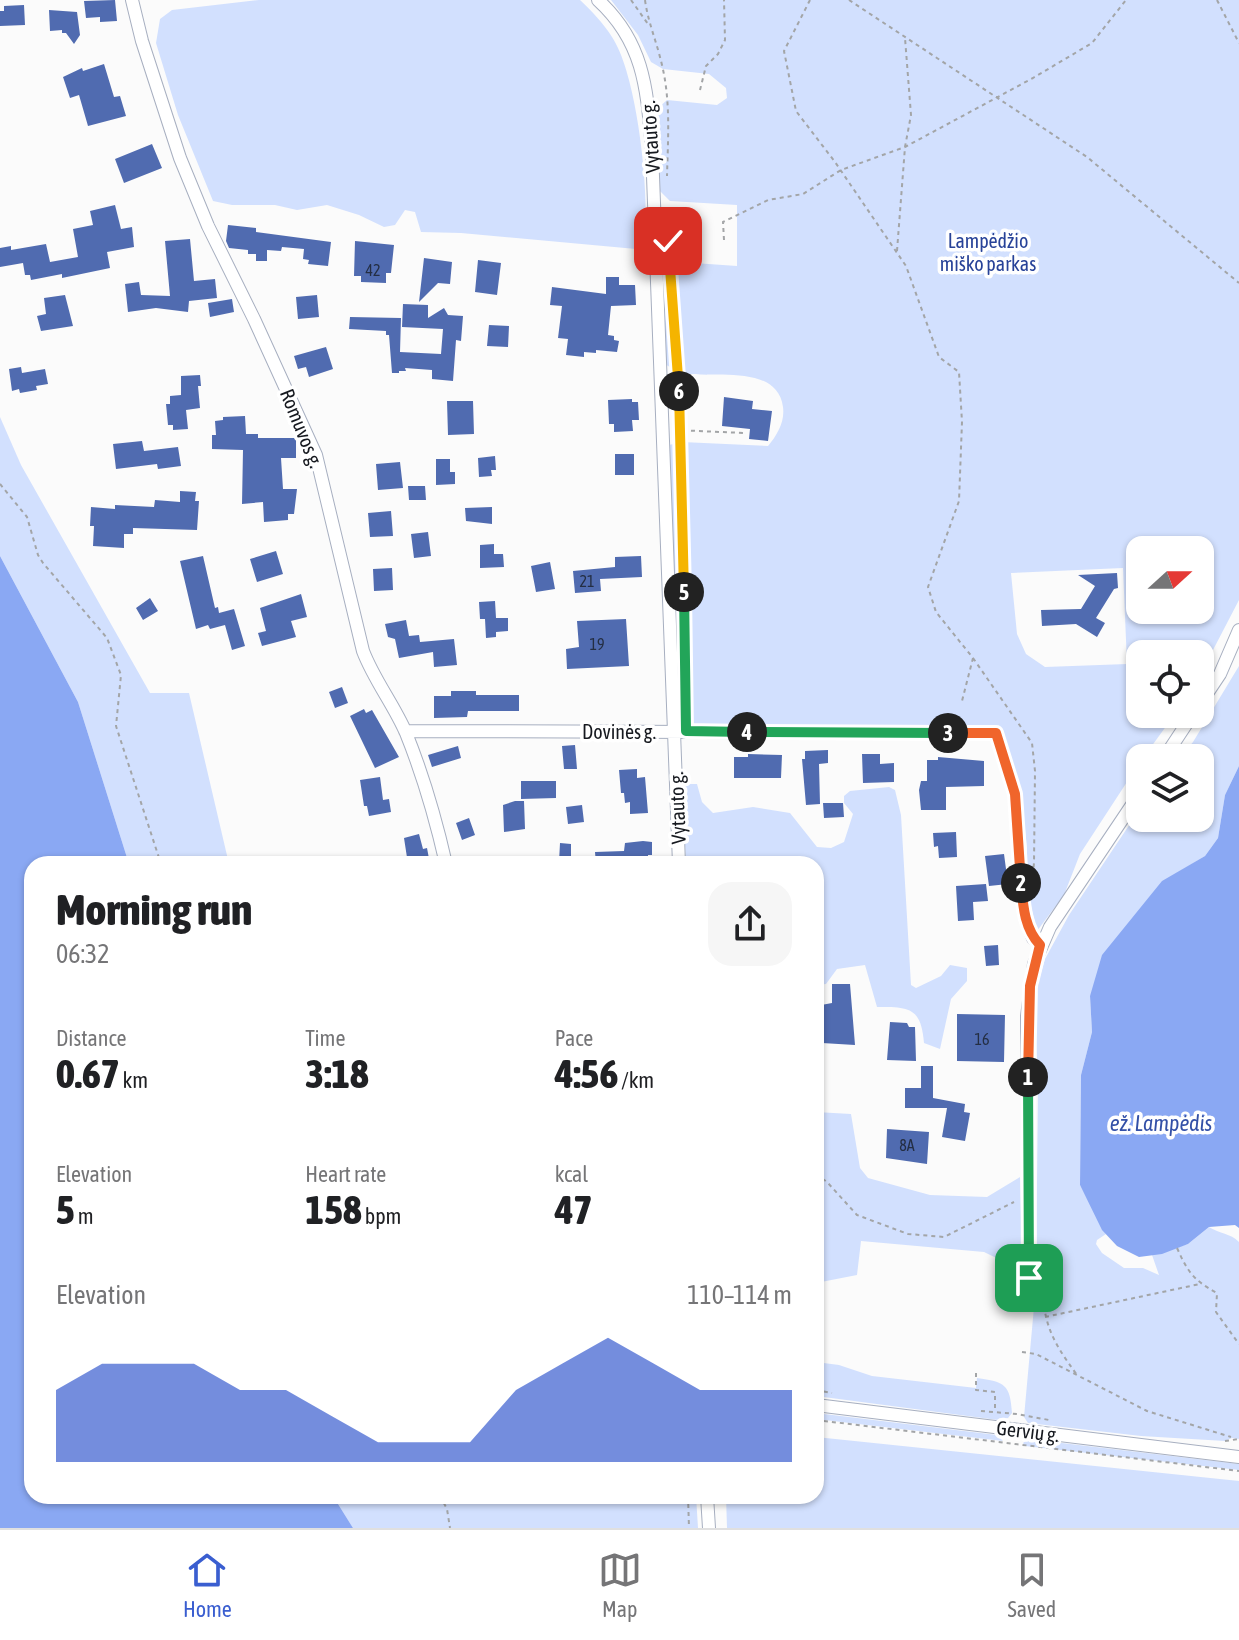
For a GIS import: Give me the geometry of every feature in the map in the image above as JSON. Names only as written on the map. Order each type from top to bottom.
[{"type":"street","name":"Romuvos g.","points":[[132,0],[180,158],[208,226],[316,455],[363,651],[370,670],[405,731],[444,856]]},
{"type":"street","name":"Vytauto g.","points":[[598,0],[624,29],[638,56],[646,84],[652,150],[679,856]]},
{"type":"street","points":[[1214,683],[1239,630]]},
{"type":"street","name":"Dovinės g.","points":[[405,731],[979,733]]},
{"type":"street","points":[[1035,1276],[1029,1198],[1027,1016],[1030,986],[1040,945],[1050,927],[1126,814]]},
{"type":"street","points":[[1028,926],[1040,945]]},
{"type":"street","name":"Gervių g.","points":[[824,1406],[1239,1457]]},
{"type":"street","points":[[708,1504],[709,1528]]},
{"type":"path","points":[[631,0],[649,25]]},
{"type":"path","points":[[700,90],[706,66],[718,54],[725,40],[724,0]]},
{"type":"path","points":[[810,0],[784,51],[796,111],[841,170],[906,266],[939,357],[959,372],[962,422],[959,501],[928,587],[936,612],[973,658],[1032,743],[1035,771],[1034,863],[1028,926]]},
{"type":"path","points":[[849,0],[1087,157],[1239,283]]},
{"type":"path","points":[[724,240],[723,222],[768,200],[803,194],[841,170],[905,147],[1092,43],[1126,0]]},
{"type":"path","points":[[1217,0],[1239,43]]},
{"type":"path","points":[[896,252],[905,147],[911,115],[905,37]]},
{"type":"path","points":[[670,270],[681,431],[684,630]]},
{"type":"path","points":[[662,429],[744,433]]},
{"type":"path","points":[[0,484],[27,517],[43,563],[107,638],[121,675],[116,726],[158,856]]},
{"type":"path","points":[[962,701],[973,658]]},
{"type":"path","points":[[979,733],[996,733],[1015,794],[1023,909],[1028,926]]},
{"type":"path","points":[[824,1180],[857,1215],[908,1234],[944,1237],[1008,1204],[1029,1198]]},
{"type":"path","points":[[1177,1248],[1189,1273],[1200,1284],[1217,1293],[1216,1312],[1239,1344]]},
{"type":"path","points":[[1035,1276],[1044,1318],[1058,1349],[1078,1376]]},
{"type":"path","points":[[1044,1318],[1200,1284]]},
{"type":"path","points":[[1022,1352],[1036,1354],[1147,1411],[1232,1438]]},
{"type":"path","points":[[976,1373],[976,1390],[995,1392],[995,1411]]},
{"type":"path","points":[[824,1421],[1239,1471]]},
{"type":"path","points":[[444,1504],[450,1528]]},
{"type":"path","points":[[688,1504],[689,1528]]},
{"type":"green space","points":[[259,0],[580,0],[612,37],[629,80],[644,171],[644,247],[636,249],[421,232],[415,212],[405,210],[395,225],[384,227],[327,205],[297,210],[275,205],[232,205],[213,201],[178,115],[156,43],[160,19],[172,10]]},
{"type":"green space","name":"Lampėdžio miško parkas","points":[[611,0],[1239,0],[1239,600],[1214,648],[1214,640],[1126,640],[1123,568],[1011,573],[1017,634],[1026,654],[1045,667],[1126,664],[1126,728],[1165,728],[1153,744],[1126,744],[1126,783],[1080,854],[1064,895],[1037,931],[1027,890],[1027,848],[1021,793],[998,728],[966,725],[685,725],[680,721],[669,445],[682,442],[768,446],[780,428],[783,407],[778,393],[757,378],[682,373],[665,364],[663,283],[680,262],[737,266],[737,205],[670,201],[659,190],[657,109],[667,100],[717,105],[727,98],[726,88],[709,74],[663,69],[651,62],[638,35]]},
{"type":"green space","points":[[0,417],[21,465],[150,693],[189,693],[227,856],[126,856],[78,702],[0,556]]},
{"type":"green space","points":[[1239,666],[1239,766],[1225,795],[1218,838],[1205,856],[1162,882],[1090,996],[1092,1032],[1081,1075],[1080,1185],[1106,1234],[1096,1244],[1102,1253],[1124,1268],[1143,1268],[1159,1275],[1152,1255],[1188,1244],[1209,1227],[1239,1242],[1239,1439],[1225,1441],[1141,1436],[1028,1423],[1024,1417],[1036,1285],[1038,1081],[1034,997],[1045,959],[1069,915],[1126,830],[1214,832],[1214,744],[1191,744],[1201,728],[1214,728],[1214,707]]},
{"type":"green space","points":[[682,784],[697,784],[702,802],[713,813],[753,807],[790,813],[817,847],[831,848],[844,842],[853,814],[844,803],[844,796],[850,791],[889,787],[895,790],[901,815],[911,985],[916,988],[941,976],[950,965],[967,968],[967,981],[951,999],[940,1049],[924,1043],[920,1022],[911,1012],[877,1007],[865,965],[837,969],[824,984],[824,856],[686,856]]},
{"type":"green space","points":[[824,1112],[851,1114],[860,1168],[868,1178],[930,1195],[987,1197],[1020,1177],[1022,1255],[1017,1262],[1009,1264],[984,1252],[861,1241],[857,1275],[824,1281]]},
{"type":"green space","points":[[824,1363],[872,1376],[976,1388],[977,1378],[994,1381],[1007,1390],[1012,1413],[1008,1418],[998,1420],[824,1397]]},
{"type":"green space","points":[[824,1414],[997,1435],[1003,1441],[824,1420]]},
{"type":"green space","points":[[824,1438],[1239,1481],[1239,1528],[727,1528],[726,1504],[824,1504]]},
{"type":"green space","points":[[1028,1439],[1239,1464],[1239,1470],[1025,1446],[1023,1443]]},
{"type":"green space","points":[[338,1504],[696,1504],[698,1528],[353,1528]]},
{"type":"water","points":[[0,556],[78,702],[126,856],[24,856],[24,1504],[338,1504],[353,1528],[0,1528]]},
{"type":"water","name":"ež. Lampėdis","points":[[1239,766],[1239,1228],[1235,1225],[1209,1227],[1188,1244],[1162,1254],[1139,1257],[1117,1246],[1102,1230],[1080,1185],[1081,1075],[1092,1032],[1090,996],[1102,955],[1162,881],[1205,856],[1218,838],[1225,795]]},
{"type":"building","points":[[115,0],[117,21],[100,22],[100,17],[86,18],[84,1]]},
{"type":"building","points":[[24,5],[25,25],[0,26],[0,11],[4,11],[4,6]]},
{"type":"building","points":[[49,10],[77,12],[80,35],[74,44],[62,30],[50,31]]},
{"type":"building","points":[[104,64],[114,97],[120,96],[126,116],[88,126],[79,95],[70,98],[63,77],[82,68],[83,71]]},
{"type":"building","points":[[152,144],[162,168],[124,183],[115,159]]},
{"type":"building","points":[[115,205],[121,229],[132,227],[134,247],[107,252],[110,268],[62,278],[62,274],[31,280],[30,275],[25,275],[23,263],[0,267],[0,248],[11,246],[11,250],[46,244],[50,262],[78,257],[73,229],[93,225],[90,211]]},
{"type":"building","points":[[228,225],[331,242],[328,266],[308,264],[309,260],[303,259],[304,249],[282,247],[281,251],[267,250],[267,261],[256,261],[256,254],[248,254],[248,250],[229,248],[226,241]]},
{"type":"building","points":[[190,239],[194,281],[215,279],[217,298],[189,301],[188,312],[156,308],[128,312],[125,284],[139,282],[141,295],[170,296],[165,241]]},
{"type":"building","points":[[355,241],[394,245],[391,273],[386,273],[386,283],[361,282],[361,276],[354,276]]},
{"type":"building","points":[[424,258],[452,262],[450,284],[438,283],[419,302]]},
{"type":"building","points":[[478,260],[501,263],[497,295],[475,292]]},
{"type":"building","points":[[606,277],[619,277],[619,285],[635,285],[636,305],[611,306],[608,335],[619,341],[617,352],[596,350],[596,353],[584,352],[584,357],[566,355],[568,339],[558,338],[562,306],[550,305],[552,287],[606,294]]},
{"type":"building","points":[[65,295],[73,326],[41,331],[37,316],[46,314],[44,298]]},
{"type":"building","points":[[317,295],[319,317],[298,319],[296,297]]},
{"type":"building","points":[[232,299],[234,312],[210,317],[208,303]]},
{"type":"building","points":[[403,304],[428,305],[428,318],[444,308],[448,315],[463,316],[461,341],[456,340],[453,381],[432,379],[432,370],[405,368],[406,371],[392,373],[389,335],[386,331],[349,329],[350,317],[401,318],[400,352],[441,354],[443,329],[402,327]]},
{"type":"building","points":[[489,325],[509,326],[508,347],[487,346]]},
{"type":"building","points":[[326,347],[333,369],[309,377],[306,367],[298,369],[294,356]]},
{"type":"building","points":[[21,367],[22,373],[45,369],[48,384],[36,386],[37,390],[12,391],[9,369]]},
{"type":"building","points":[[200,375],[200,408],[186,410],[188,429],[173,430],[173,425],[168,425],[166,404],[170,404],[170,396],[181,395],[181,376]]},
{"type":"building","points":[[724,397],[753,401],[752,409],[772,411],[768,441],[749,439],[750,429],[722,426]]},
{"type":"building","points":[[632,399],[632,402],[638,402],[639,420],[632,420],[633,431],[614,432],[614,424],[609,424],[608,400]]},
{"type":"building","points":[[447,401],[473,401],[474,434],[448,435]]},
{"type":"building","points":[[245,416],[246,434],[258,434],[258,438],[296,438],[296,458],[281,458],[283,489],[297,489],[294,514],[288,514],[288,520],[264,522],[263,502],[242,504],[243,450],[212,449],[212,435],[216,435],[215,421],[223,420],[223,417]]},
{"type":"building","points":[[142,441],[144,451],[178,447],[181,466],[158,469],[157,464],[116,469],[113,444]]},
{"type":"building","points":[[615,454],[634,454],[634,475],[615,475]]},
{"type":"building","points":[[495,456],[496,470],[491,470],[492,476],[479,477],[478,458]]},
{"type":"building","points":[[436,459],[450,459],[450,472],[455,472],[455,484],[436,485]]},
{"type":"building","points":[[400,462],[403,488],[378,490],[376,464]]},
{"type":"building","points":[[408,486],[425,486],[426,500],[409,500]]},
{"type":"building","points":[[180,491],[196,492],[195,501],[199,501],[197,530],[133,528],[133,534],[124,534],[124,548],[93,546],[91,507],[154,507],[155,500],[180,502]]},
{"type":"building","points":[[492,507],[492,524],[466,521],[465,508]]},
{"type":"building","points":[[391,511],[393,536],[370,537],[368,513]]},
{"type":"building","points":[[428,532],[431,556],[414,558],[411,534]]},
{"type":"building","points":[[494,544],[494,554],[503,554],[504,567],[480,568],[480,545]]},
{"type":"building","points":[[276,551],[283,574],[257,582],[250,559]]},
{"type":"building","points":[[203,556],[215,608],[218,607],[219,613],[234,609],[245,646],[232,650],[225,625],[196,629],[180,561]]},
{"type":"building","points":[[641,556],[642,577],[600,579],[601,591],[575,593],[573,571],[615,567],[615,557]]},
{"type":"building","points":[[550,562],[555,589],[536,592],[531,566]]},
{"type":"building","points":[[392,568],[393,590],[374,591],[373,569]]},
{"type":"building","points":[[1117,573],[1118,588],[1114,589],[1096,618],[1105,623],[1097,637],[1076,624],[1042,626],[1041,610],[1081,609],[1095,586],[1078,575]]},
{"type":"building","points":[[301,594],[307,617],[291,621],[296,637],[262,646],[258,633],[266,631],[260,608]]},
{"type":"building","points":[[150,598],[158,611],[143,620],[136,608]]},
{"type":"building","points":[[495,601],[496,618],[508,618],[508,631],[496,632],[496,637],[486,638],[485,619],[480,619],[479,602]]},
{"type":"building","points":[[626,619],[629,666],[567,669],[566,649],[579,647],[577,621]]},
{"type":"building","points":[[406,620],[409,636],[419,635],[420,642],[454,639],[457,665],[434,667],[433,652],[399,658],[395,639],[388,637],[385,624]]},
{"type":"building","points":[[342,687],[348,703],[335,708],[329,692]]},
{"type":"building","points":[[451,691],[476,691],[476,695],[519,695],[519,711],[468,711],[467,717],[434,718],[434,696],[451,696]]},
{"type":"building","points":[[364,709],[366,713],[372,710],[399,757],[375,768],[350,716]]},
{"type":"building","points":[[575,745],[577,769],[564,769],[562,746]]},
{"type":"building","points":[[458,746],[461,758],[432,767],[428,755]]},
{"type":"building","points":[[828,750],[828,763],[819,764],[820,804],[806,805],[802,759],[805,759],[805,751]]},
{"type":"building","points":[[748,754],[782,755],[781,778],[734,778],[734,757],[748,757]]},
{"type":"building","points":[[862,754],[880,754],[880,764],[894,763],[894,782],[863,783]]},
{"type":"building","points":[[938,757],[984,761],[984,786],[946,787],[946,810],[921,810],[919,790],[921,781],[927,781],[927,760],[938,760]]},
{"type":"building","points":[[637,769],[637,778],[645,777],[648,813],[630,814],[630,802],[625,803],[624,793],[621,793],[619,770]]},
{"type":"building","points":[[380,777],[383,800],[389,799],[391,812],[369,816],[367,806],[364,806],[360,780]]},
{"type":"building","points":[[521,781],[556,781],[556,798],[521,799]]},
{"type":"building","points":[[524,801],[525,829],[504,832],[503,805]]},
{"type":"building","points":[[823,803],[843,803],[844,817],[824,818]]},
{"type":"building","points":[[582,805],[584,822],[568,824],[566,807]]},
{"type":"building","points":[[469,818],[475,835],[462,840],[456,823]]},
{"type":"building","points":[[956,832],[957,857],[939,858],[933,833]]},
{"type":"building","points":[[419,834],[428,856],[407,856],[404,838]]},
{"type":"building","points":[[652,842],[652,855],[595,856],[595,852],[624,851],[625,843]]},
{"type":"building","points":[[560,843],[571,844],[571,856],[559,856]]},
{"type":"building","points":[[1004,854],[1008,884],[989,886],[985,856]]},
{"type":"building","points":[[986,884],[988,901],[973,902],[974,920],[958,921],[956,886]]},
{"type":"building","points":[[998,945],[999,965],[986,966],[984,946]]},
{"type":"building","points":[[832,984],[850,984],[855,1045],[824,1043],[824,1004],[832,1003]]},
{"type":"building","points":[[957,1014],[1005,1015],[1004,1062],[957,1061]]},
{"type":"building","points":[[890,1022],[915,1027],[916,1061],[887,1060]]},
{"type":"building","points":[[921,1066],[933,1066],[933,1098],[965,1104],[964,1112],[970,1113],[965,1141],[942,1137],[947,1108],[905,1108],[905,1088],[921,1088]]},
{"type":"building","points":[[887,1129],[929,1132],[927,1164],[886,1158]]},
{"type":"route","points":[[668,241],[682,442],[686,731],[996,733],[1015,794],[1023,909],[1033,938],[1040,945],[1034,964],[1027,1016],[1029,1278]]}]
